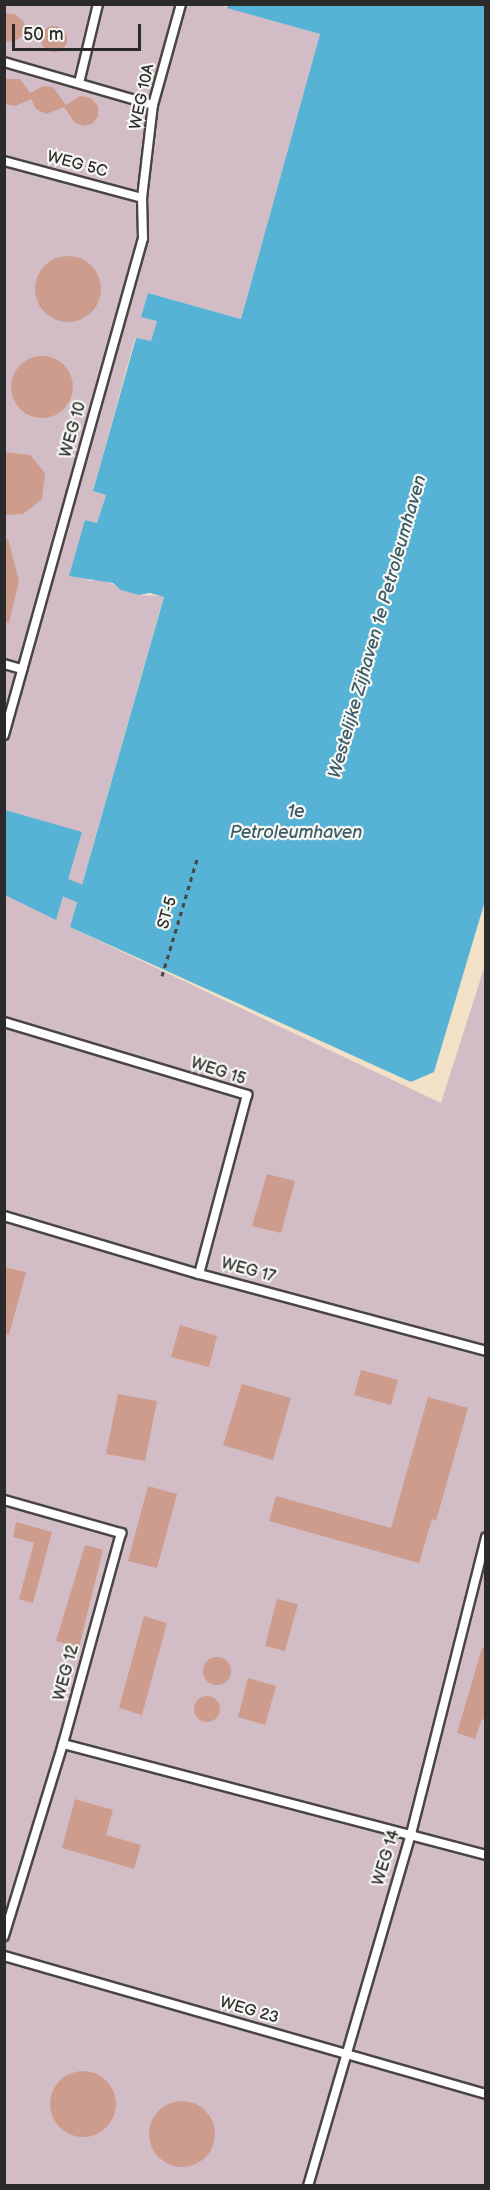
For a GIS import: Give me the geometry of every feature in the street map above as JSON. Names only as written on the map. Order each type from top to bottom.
[{"type":"lane","points":[[79,82],[98,4]]},
{"type":"lane","name":"WEG 10A","points":[[142,198],[153,105],[181,4]]},
{"type":"lane","points":[[4,62],[153,105]]},
{"type":"lane","name":"WEG 5C","points":[[4,161],[142,198]]},
{"type":"lane","name":"WEG 10","points":[[4,735],[143,238],[142,198]]},
{"type":"lane","points":[[4,664],[22,669]]},
{"type":"lane","name":"WEG 15","points":[[4,1022],[247,1095],[200,1274]]},
{"type":"lane","name":"WEG 17","points":[[4,1216],[200,1274],[486,1351]]},
{"type":"lane","name":"WEG 12","points":[[4,1500],[121,1533],[63,1744],[4,1936]]},
{"type":"lane","name":"WEG 14","points":[[308,2186],[344,2055],[411,1834],[486,1537]]},
{"type":"lane","points":[[63,1744],[486,1855]]},
{"type":"lane","name":"WEG 23","points":[[4,1956],[486,2094]]},
{"type":"path","name":"ST-5","points":[[162,976],[198,856]]},
{"type":"shaded area","points":[[5,5],[219,5],[320,34],[241,319],[148,293],[142,317],[157,321],[151,342],[135,338],[93,491],[106,495],[97,523],[85,520],[89,581],[100,579],[139,595],[164,596],[70,927],[441,1103],[485,965],[485,2185],[5,2186]]},
{"type":"water","name":"1e Petroleumhaven","points":[[228,5],[485,5],[485,901],[434,1072],[411,1082],[70,927],[164,597],[150,593],[139,595],[121,590],[113,583],[69,576],[85,520],[97,523],[106,495],[93,491],[136,338],[151,341],[157,321],[141,317],[148,293],[241,319],[320,34],[227,8]]},
{"type":"water","points":[[5,810],[82,832],[56,920],[5,895]]},
{"type":"building","points":[[4,13],[15,14],[24,22],[27,33],[15,41],[4,42]]},
{"type":"building","points":[[54,26],[63,30],[67,39],[63,48],[54,52],[45,48],[41,39],[45,30]]},
{"type":"building","points":[[4,79],[20,79],[30,93],[43,86],[53,87],[66,105],[80,96],[91,98],[98,106],[98,116],[92,124],[83,126],[75,123],[64,107],[46,114],[36,109],[31,99],[15,106],[4,104]]},
{"type":"building","points":[[68,256],[80,259],[91,266],[98,277],[101,289],[98,301],[91,312],[80,319],[68,322],[56,319],[45,312],[38,301],[35,289],[38,277],[45,266],[56,259]]},
{"type":"building","points":[[42,356],[64,365],[73,387],[64,409],[42,418],[20,409],[11,387],[20,365]]},
{"type":"building","points":[[4,452],[30,455],[45,473],[42,499],[23,514],[4,515]]},
{"type":"building","points":[[8,539],[19,581],[9,623],[4,622],[4,540]]},
{"type":"building","points":[[267,1174],[295,1181],[281,1233],[252,1226]]},
{"type":"building","points":[[4,1267],[26,1272],[9,1335],[4,1334]]},
{"type":"building","points":[[180,1325],[217,1336],[209,1367],[171,1357]]},
{"type":"building","points":[[361,1370],[398,1380],[391,1405],[354,1395]]},
{"type":"building","points":[[242,1384],[291,1398],[273,1460],[223,1445]]},
{"type":"building","points":[[118,1394],[157,1401],[145,1461],[106,1454]]},
{"type":"building","points":[[428,1397],[468,1408],[436,1521],[432,1519],[419,1563],[269,1521],[276,1496],[391,1528]]},
{"type":"building","points":[[148,1486],[177,1494],[157,1568],[128,1561]]},
{"type":"building","points":[[16,1522],[52,1532],[33,1603],[19,1599],[34,1543],[13,1537]]},
{"type":"building","points":[[85,1545],[103,1550],[79,1647],[56,1641]]},
{"type":"building","points":[[277,1599],[298,1604],[285,1651],[265,1646]]},
{"type":"building","points":[[144,1616],[167,1623],[142,1715],[119,1708]]},
{"type":"building","points":[[482,1648],[486,1648],[486,1720],[482,1719],[475,1739],[457,1733]]},
{"type":"building","points":[[217,1657],[227,1661],[231,1671],[227,1681],[217,1685],[207,1681],[203,1671],[207,1661]]},
{"type":"building","points":[[248,1678],[276,1686],[265,1725],[238,1717]]},
{"type":"building","points":[[207,1696],[216,1700],[220,1709],[216,1718],[207,1722],[198,1718],[194,1709],[198,1700]]},
{"type":"building","points":[[75,1799],[113,1810],[106,1835],[141,1845],[134,1869],[62,1848]]},
{"type":"building","points":[[83,2071],[96,2074],[106,2081],[113,2091],[116,2104],[113,2117],[106,2127],[96,2134],[83,2137],[70,2134],[60,2127],[53,2117],[50,2104],[53,2091],[60,2081],[70,2074]]},
{"type":"building","points":[[182,2101],[195,2104],[205,2111],[212,2121],[215,2134],[212,2147],[205,2157],[195,2164],[182,2167],[169,2164],[159,2157],[152,2147],[149,2134],[152,2121],[159,2111],[169,2104]]},
{"type":"waterway","points":[[4,862],[93,899],[101,891]]},
{"type":"water label","name":"Westelijke Zijhaven 1e Petroleumhaven","points":[[378,627]]}]
